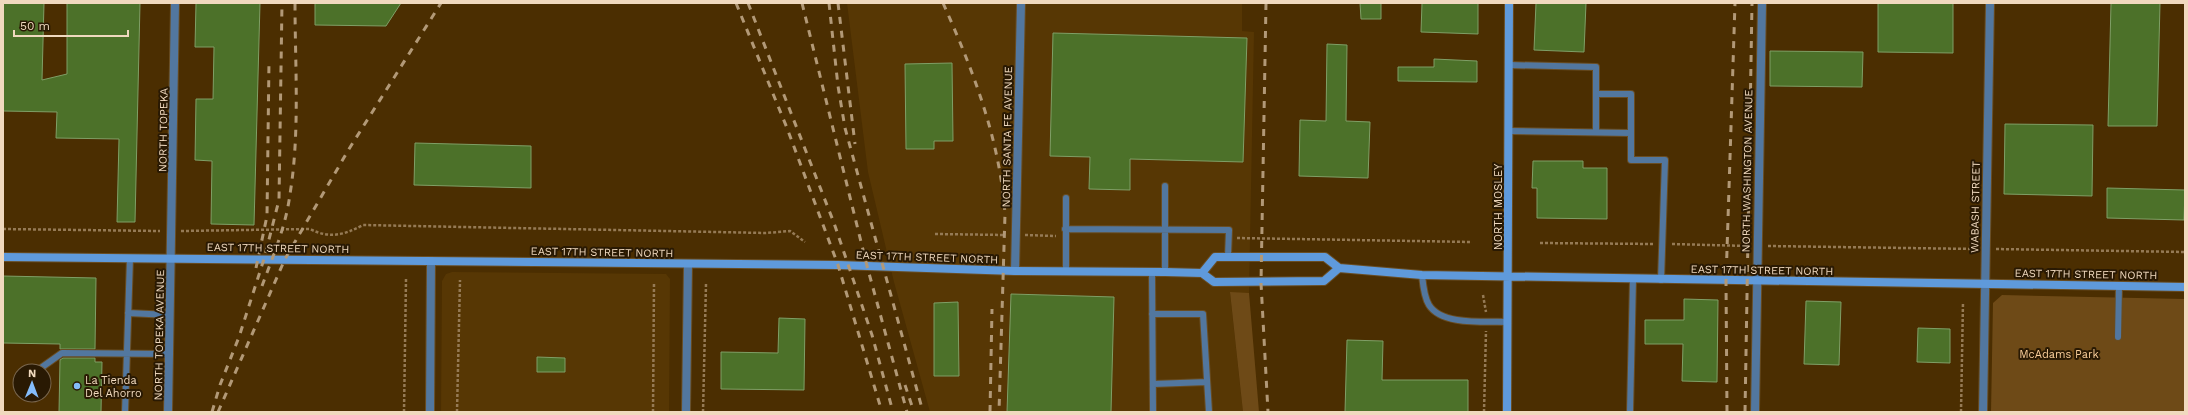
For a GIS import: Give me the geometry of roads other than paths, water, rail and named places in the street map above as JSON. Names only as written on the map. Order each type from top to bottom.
[{"type":"street","name":"NORTH TOPEKA","points":[[172,258],[175,3]]},
{"type":"street","name":"NORTH SANTA FE AVENUE","points":[[1015,271],[1021,3]]},
{"type":"street","name":"NORTH MOSLEY","points":[[1507,412],[1509,277],[1509,3]]},
{"type":"street","name":"NORTH WASHINGTON AVENUE","points":[[1755,412],[1756,281],[1762,3]]},
{"type":"street","name":"WABASH STREET","points":[[1983,412],[1990,3]]},
{"type":"street","name":"EAST 17TH STREET NORTH","points":[[3,257],[848,265],[1015,271],[1202,273],[1214,282],[1324,281],[1339,268]]},
{"type":"street","name":"EAST 17TH STREET NORTH","points":[[1202,273],[1215,257],[1325,257],[1339,268],[1422,275],[1661,280],[1985,283],[2185,287]]},
{"type":"street","name":"NORTH TOPEKA AVENUE","points":[[168,412],[172,258]]},
{"type":"street","points":[[430,412],[431,261]]},
{"type":"street","points":[[686,412],[688,264]]},
{"type":"lane","points":[[1509,65],[1596,67],[1596,132]]},
{"type":"lane","points":[[1596,94],[1630,94],[1631,160],[1665,160],[1661,280]]},
{"type":"lane","points":[[1509,131],[1631,133]]},
{"type":"lane","points":[[1165,186],[1165,272]]},
{"type":"lane","points":[[1066,198],[1066,271]]},
{"type":"lane","points":[[1066,229],[1229,230],[1228,256]]},
{"type":"lane","points":[[125,412],[130,258]]},
{"type":"lane","points":[[1152,272],[1153,412]]},
{"type":"lane","points":[[1422,275],[1429,305],[1438,315],[1452,320],[1508,322]]},
{"type":"lane","points":[[1630,412],[1632,279]]},
{"type":"lane","points":[[2118,336],[2119,286]]},
{"type":"lane","points":[[128,313],[170,315]]},
{"type":"lane","points":[[1152,314],[1203,314],[1209,412]]},
{"type":"lane","points":[[48,363],[62,353],[170,354]]},
{"type":"lane","points":[[1153,384],[1207,382]]},
{"type":"railway","points":[[212,412],[220,385],[239,337],[264,259],[279,200],[282,3]]},
{"type":"railway","points":[[262,286],[279,241],[288,206],[293,171],[296,123],[295,3]]},
{"type":"railway","points":[[218,412],[285,259],[349,149],[441,3]]},
{"type":"railway","points":[[736,3],[787,128],[838,265],[882,412]]},
{"type":"railway","points":[[748,3],[834,223],[872,335],[893,412]]},
{"type":"railway","points":[[802,3],[867,266],[907,412]]},
{"type":"railway","points":[[829,3],[838,86],[845,128],[923,412]]},
{"type":"railway","points":[[838,3],[855,144]]},
{"type":"railway","points":[[943,3],[965,54],[983,106],[991,132],[1002,186],[1005,214],[999,412]]},
{"type":"railway","points":[[1266,3],[1261,283],[1268,412]]},
{"type":"railway","points":[[1727,412],[1726,281],[1735,3]]},
{"type":"railway","points":[[1745,412],[1752,3]]},
{"type":"railway","points":[[256,268],[267,216],[269,61]]},
{"type":"railway","points":[[990,412],[992,309]]},
{"type":"railway","points":[[905,385],[914,412]]},
{"type":"place","name":"La Tienda Del Ahorro","points":[[77,386]]},
{"type":"park label","name":"McAdams Park","points":[[2059,354]]}]
